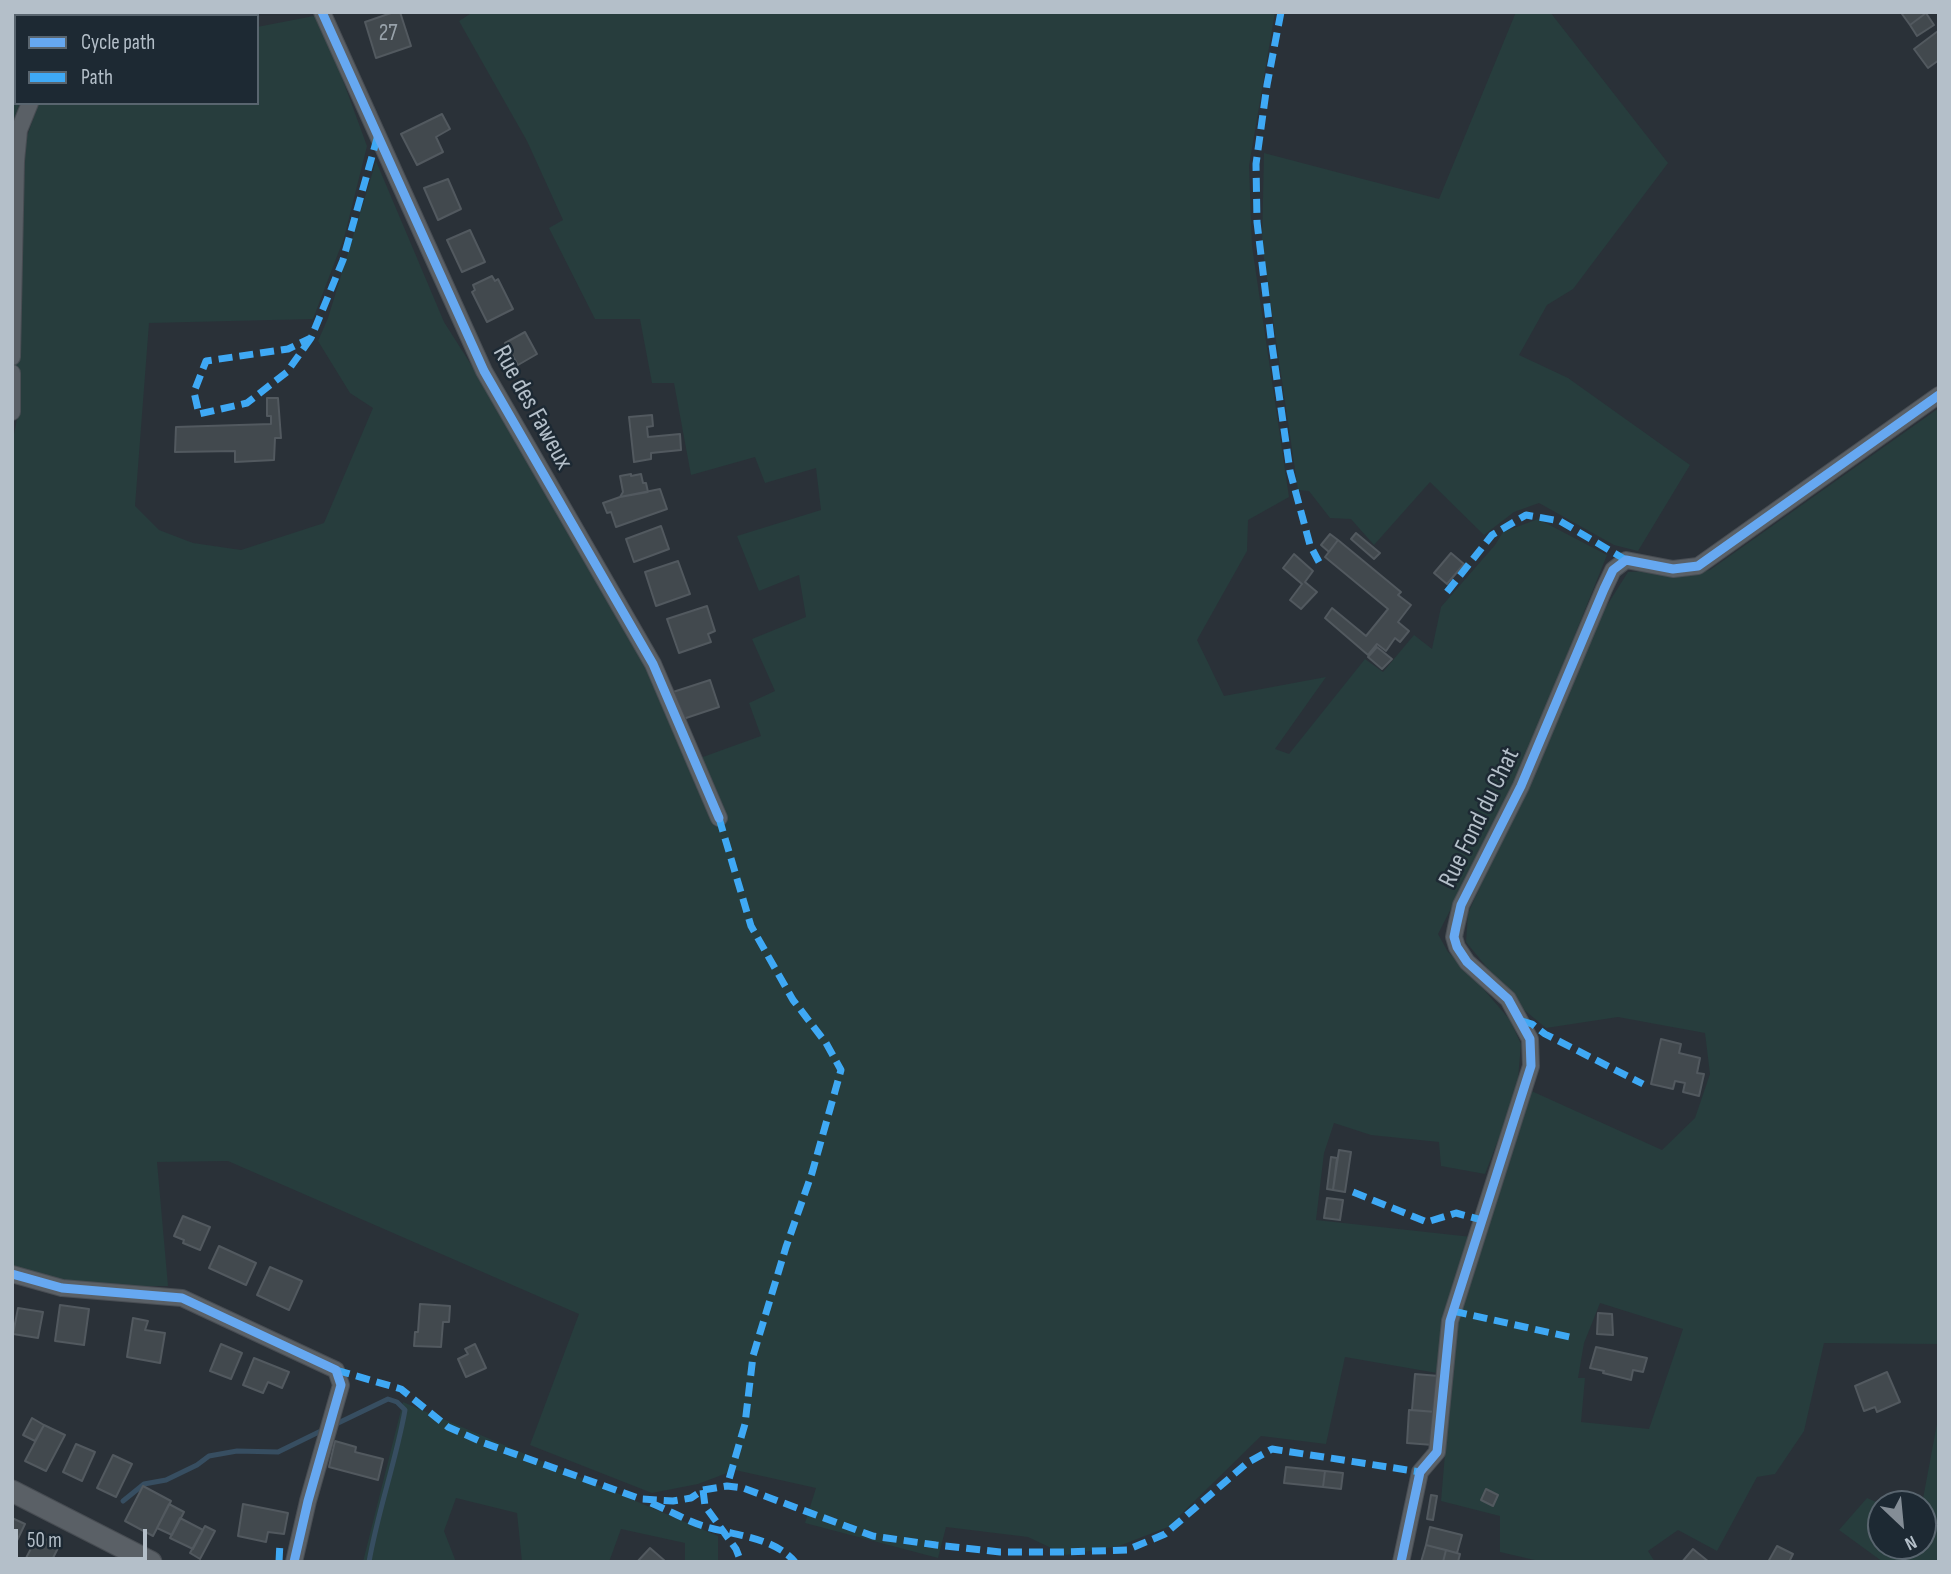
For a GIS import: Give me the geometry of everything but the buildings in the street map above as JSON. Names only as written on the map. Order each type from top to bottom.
[{"type":"street","name":"Rue des Faweux","points":[[322,12],[484,371],[653,664],[719,818]]},
{"type":"street","points":[[12,357],[16,160],[19,130],[29,105]]},
{"type":"street","points":[[12,373],[12,412]]},
{"type":"street","name":"Rue Fond du Chat","points":[[1401,1562],[1420,1472],[1437,1452],[1450,1321],[1531,1066],[1530,1039],[1520,1020],[1508,999],[1467,962],[1457,947],[1455,927],[1461,905],[1521,786],[1604,589],[1613,570],[1626,560],[1673,569],[1698,566],[1939,395]]},
{"type":"street","points":[[12,1274],[62,1288],[182,1298],[336,1370],[341,1385],[293,1562]]},
{"type":"street","points":[[12,1491],[151,1562]]},
{"type":"green space","points":[[12,12],[49,12],[14,14],[14,105],[19,105],[12,124]]},
{"type":"green space","points":[[473,12],[1275,12],[1249,166],[1252,246],[1289,497],[1248,520],[1247,551],[1197,640],[1224,696],[1326,677],[1275,749],[1289,754],[1365,659],[1383,672],[1414,635],[1432,649],[1441,607],[1495,545],[1503,532],[1538,519],[1607,555],[1517,779],[1438,934],[1448,952],[1510,1020],[1521,1044],[1517,1091],[1485,1174],[1441,1166],[1439,1142],[1371,1135],[1334,1123],[1324,1153],[1316,1220],[1472,1237],[1437,1373],[1345,1357],[1326,1444],[1261,1436],[1168,1527],[1119,1546],[1066,1555],[1028,1537],[946,1527],[938,1558],[805,1523],[816,1488],[735,1470],[698,1484],[652,1493],[530,1445],[579,1314],[228,1161],[157,1162],[168,1286],[60,1281],[12,1265],[12,444],[19,409],[15,364],[26,139],[38,105],[259,105],[259,27],[319,15],[367,146],[344,238],[313,319],[149,323],[135,506],[159,530],[193,543],[241,550],[324,523],[373,408],[350,393],[318,341],[328,318],[376,161],[444,322],[512,429],[621,613],[689,762],[761,736],[749,703],[775,691],[752,639],[806,617],[799,575],[759,591],[737,536],[821,510],[816,468],[765,483],[755,457],[691,475],[674,383],[652,383],[640,319],[595,319],[549,228],[563,220],[527,141],[459,21]]},
{"type":"green space","points":[[1516,12],[1550,12],[1668,163],[1573,289],[1547,305],[1519,355],[1568,378],[1690,465],[1638,551],[1614,545],[1539,503],[1514,512],[1484,535],[1430,482],[1374,545],[1351,519],[1330,518],[1309,491],[1298,490],[1262,245],[1264,153],[1439,199]]},
{"type":"green space","points":[[1939,408],[1939,1344],[1824,1343],[1804,1431],[1775,1474],[1757,1477],[1717,1551],[1678,1530],[1648,1551],[1655,1562],[1543,1562],[1500,1552],[1500,1516],[1441,1501],[1456,1324],[1527,1089],[1662,1150],[1695,1118],[1710,1074],[1705,1033],[1618,1017],[1546,1028],[1517,1004],[1466,942],[1468,913],[1599,618],[1628,572],[1646,571],[1678,576],[1710,570]],"holes":[[[1600,1303],[1683,1329],[1649,1429],[1581,1422],[1585,1378],[1578,1378],[1584,1343]]]},
{"type":"green space","points":[[403,1402],[718,1536],[718,1562],[685,1562],[685,1543],[621,1529],[609,1562],[522,1562],[517,1513],[456,1498],[444,1531],[456,1562],[363,1562]]},
{"type":"green space","points":[[1939,1413],[1939,1562],[1883,1562],[1880,1560],[1937,1560],[1937,1490],[1925,1490]]},
{"type":"green space","points":[[1867,1498],[1867,1550],[1839,1530]]},
{"type":"waterway","points":[[334,1425],[388,1399],[397,1402],[405,1410],[369,1562]]},
{"type":"waterway","points":[[123,1501],[144,1484],[166,1480],[209,1456],[237,1451],[278,1452],[325,1429]]},
{"type":"marked path","points":[[1281,12],[1256,164],[1257,222],[1290,471],[1310,545],[1319,562]]},
{"type":"marked path","points":[[311,338],[287,372],[247,403],[199,414],[194,392],[206,361],[288,349],[311,338],[343,260],[378,135]]},
{"type":"marked path","points":[[1447,592],[1492,535],[1526,515],[1560,521],[1626,560]]},
{"type":"marked path","points":[[719,818],[751,926],[793,1000],[826,1043],[841,1070],[812,1173],[753,1356],[745,1424],[727,1486]]},
{"type":"marked path","points":[[1522,1021],[1643,1084]]},
{"type":"marked path","points":[[1353,1192],[1427,1222],[1456,1213],[1482,1220]]},
{"type":"marked path","points":[[1453,1311],[1574,1338]]},
{"type":"marked path","points":[[336,1370],[401,1389],[448,1427],[484,1443],[641,1499],[673,1501],[691,1498],[703,1490],[727,1486],[743,1488],[873,1536],[1000,1552],[1127,1550],[1165,1534],[1247,1463],[1272,1449],[1420,1472]]},
{"type":"marked path","points":[[703,1490],[705,1506],[736,1549],[741,1562]]},
{"type":"marked path","points":[[651,1503],[703,1526],[773,1545],[795,1562]]},
{"type":"marked path","points":[[279,1562],[280,1542]]},
{"type":"cycle path","points":[[322,12],[484,371],[653,664],[719,818]]},
{"type":"cycle path","points":[[1401,1562],[1420,1472],[1437,1452],[1450,1321],[1531,1066],[1530,1039],[1508,999],[1467,962],[1457,947],[1454,937],[1456,927],[1461,905],[1521,786],[1604,589],[1613,570],[1626,560],[1673,569],[1698,566],[1939,395]]},
{"type":"cycle path","points":[[12,1274],[62,1288],[182,1298],[336,1370],[341,1385],[308,1501],[294,1562]]}]
